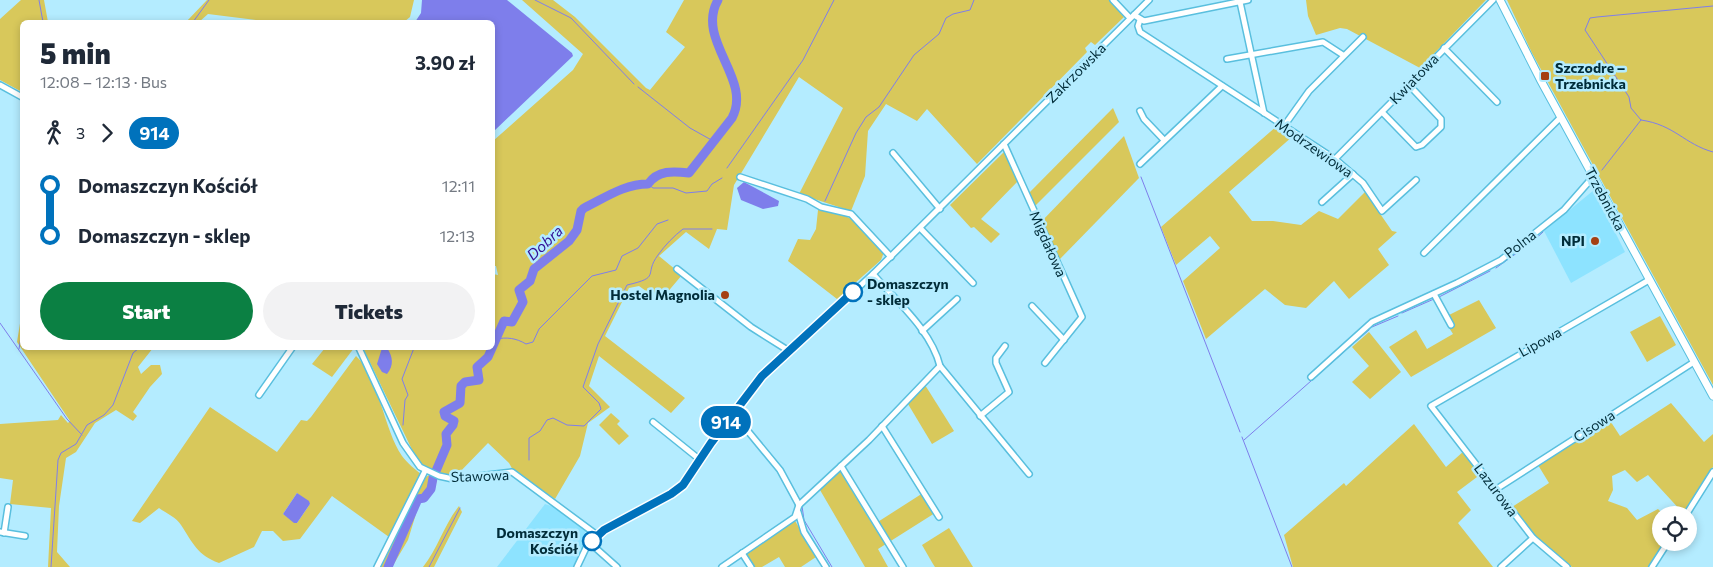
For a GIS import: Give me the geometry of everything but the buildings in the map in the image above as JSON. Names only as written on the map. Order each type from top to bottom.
[{"type":"street","points":[[1113,0],[1132,16],[1140,20],[1248,0]]},
{"type":"street","name":"Zakrzowska","points":[[577,567],[590,543],[597,535],[677,490],[762,376],[873,274],[940,209],[1149,0]]},
{"type":"street","name":"Kwiatowa","points":[[1335,159],[1493,0]]},
{"type":"street","name":"Trzebnicka","points":[[1500,0],[1593,177],[1713,396]]},
{"type":"street","points":[[1240,2],[1264,113]]},
{"type":"street","name":"Modrzewiowa","points":[[1140,20],[1138,26],[1140,32],[1335,159],[1362,183],[1382,212],[1416,180]]},
{"type":"street","points":[[1284,126],[1309,91],[1362,37]]},
{"type":"street","points":[[1227,59],[1323,42],[1344,56]]},
{"type":"street","points":[[1444,48],[1497,102]]},
{"type":"street","points":[[0,85],[20,96]]},
{"type":"street","points":[[1382,112],[1416,147],[1422,146],[1441,127],[1441,118],[1409,85]]},
{"type":"street","points":[[1140,164],[1222,86]]},
{"type":"street","points":[[1140,111],[1144,119],[1164,140]]},
{"type":"street","points":[[1424,253],[1561,117]]},
{"type":"street","name":"Migdałowa","points":[[1003,145],[1082,317],[1044,363]]},
{"type":"street","points":[[893,153],[940,209]]},
{"type":"street","points":[[1322,202],[1352,174]]},
{"type":"street","points":[[740,177],[807,199],[821,207],[851,214],[890,257]]},
{"type":"street","name":"Polna","points":[[1311,376],[1372,322],[1491,266],[1564,210],[1593,177]]},
{"type":"street","points":[[920,228],[973,283]]},
{"type":"street","points":[[677,268],[751,327],[789,350]]},
{"type":"street","points":[[873,274],[922,331],[935,350],[940,366],[1029,474]]},
{"type":"street","name":"Lipowa","points":[[1431,406],[1649,280]]},
{"type":"street","points":[[1434,294],[1451,325]]},
{"type":"street","points":[[922,331],[957,299]]},
{"type":"street","points":[[1032,306],[1064,340]]},
{"type":"street","points":[[980,416],[1009,392],[996,363],[996,358],[1005,346]]},
{"type":"street","points":[[259,395],[291,350]]},
{"type":"street","name":"Stawowa","points":[[359,350],[371,370],[403,443],[415,461],[425,471],[453,479],[512,472],[597,535]]},
{"type":"street","name":"Cisowa","points":[[1495,490],[1694,362]]},
{"type":"street","points":[[722,567],[795,517],[800,505],[882,426],[940,366]]},
{"type":"street","name":"Lazurowa","points":[[1431,406],[1533,538],[1567,567]]},
{"type":"street","points":[[733,413],[780,470],[800,505]]},
{"type":"street","points":[[653,422],[699,459]]},
{"type":"street","points":[[882,426],[939,517]]},
{"type":"street","points":[[841,466],[903,567]]},
{"type":"street","points":[[377,567],[425,471]]},
{"type":"street","points":[[1692,506],[1713,472]]},
{"type":"street","points":[[8,507],[2,533],[25,536]]},
{"type":"street","points":[[798,512],[804,532],[826,567]]},
{"type":"street","points":[[1501,567],[1533,538]]},
{"type":"street","points":[[590,543],[617,567]]},
{"type":"street","points":[[1652,567],[1662,551]]},
{"type":"street","points":[[742,553],[750,567]]},
{"type":"shaded area","points":[[21,0],[44,0],[48,20],[20,20],[20,91],[0,80],[0,19]]},
{"type":"shaded area","points":[[207,0],[414,0],[410,17],[406,20],[256,20],[208,14],[201,20],[188,20]]},
{"type":"shaded area","points":[[422,0],[507,0],[572,53],[573,56],[495,130],[495,20],[416,20],[421,13]]},
{"type":"shaded area","points":[[522,0],[553,0],[575,17],[650,90],[685,47],[666,32],[684,0],[717,0],[709,12],[709,24],[715,47],[731,85],[734,103],[734,112],[723,129],[725,131],[737,114],[738,94],[715,28],[715,14],[720,0],[1109,0],[1124,17],[1095,45],[1091,42],[1085,48],[1087,52],[977,164],[927,109],[917,121],[886,104],[868,131],[865,176],[851,211],[799,194],[843,108],[799,77],[734,185],[727,230],[717,229],[709,249],[686,232],[659,256],[682,275],[660,301],[639,286],[629,288],[605,336],[685,398],[671,413],[599,356],[589,386],[610,407],[588,423],[580,456],[555,499],[514,472],[509,463],[488,443],[455,477],[435,471],[421,464],[417,460],[364,350],[495,350],[495,274],[498,275],[495,266],[495,139],[573,70],[583,54]]},
{"type":"shaded area","points":[[1306,0],[1486,0],[1420,68],[1347,29],[1340,28],[1316,35],[1308,16]]},
{"type":"shaded area","points":[[1507,0],[1713,0],[1713,385],[1532,53]]},
{"type":"shaded area","points":[[1113,108],[1119,122],[1034,207],[1028,194]]},
{"type":"shaded area","points":[[1278,125],[1293,136],[1229,192],[1252,221],[1273,221],[1301,225],[1319,211],[1338,219],[1365,192],[1392,231],[1397,232],[1378,249],[1389,265],[1349,299],[1334,281],[1306,308],[1285,305],[1265,289],[1206,339],[1183,281],[1220,248],[1210,236],[1176,265],[1161,227]]},
{"type":"shaded area","points":[[1124,136],[1139,178],[1059,260],[1041,222]]},
{"type":"shaded area","points":[[1005,151],[1018,181],[981,219],[1000,234],[991,243],[974,227],[971,228],[950,205]]},
{"type":"shaded area","points":[[744,182],[779,201],[778,206],[763,209],[741,200],[737,188]]},
{"type":"shaded area","points":[[1594,190],[1625,252],[1571,283],[1544,231]]},
{"type":"shaded area","points":[[818,210],[841,214],[856,222],[884,252],[881,260],[837,299],[788,261],[798,239],[810,240],[816,229]]},
{"type":"shaded area","points":[[1479,300],[1496,328],[1411,377],[1389,347],[1416,330],[1427,349],[1453,334],[1443,318]]},
{"type":"shaded area","points":[[1660,316],[1676,345],[1647,362],[1630,332]]},
{"type":"shaded area","points":[[20,323],[20,346],[17,342]]},
{"type":"shaded area","points":[[1369,332],[1401,372],[1370,399],[1352,382],[1369,366],[1352,347]]},
{"type":"shaded area","points":[[22,350],[151,350],[138,367],[141,374],[151,365],[160,365],[162,374],[150,387],[133,412],[137,416],[133,421],[116,410],[95,423],[76,452],[66,458],[59,506],[57,552],[70,567],[48,567],[51,508],[10,504],[13,480],[0,478],[0,424],[58,420],[61,415],[68,423],[70,421]]},
{"type":"shaded area","points":[[323,350],[352,350],[332,377],[312,364]]},
{"type":"shaded area","points":[[381,350],[388,350],[392,364],[387,374],[382,372],[377,364]]},
{"type":"shaded area","points":[[356,356],[364,365],[376,390],[396,445],[404,459],[422,475],[389,537],[332,496],[300,539],[283,541],[273,531],[262,531],[254,547],[219,563],[200,552],[179,522],[159,508],[140,523],[132,521],[210,407],[277,452],[301,420],[307,421]],"holes":[[[297,493],[310,504],[297,523],[283,514]]]},
{"type":"shaded area","points":[[925,385],[954,431],[932,444],[908,404]]},
{"type":"shaded area","points":[[1671,403],[1704,442],[1713,434],[1713,467],[1688,506],[1677,506],[1648,475],[1637,482],[1625,470],[1612,476],[1613,490],[1608,501],[1627,508],[1637,520],[1652,512],[1652,551],[1659,551],[1649,567],[1572,567],[1534,535],[1512,507],[1549,483],[1538,465],[1609,419],[1620,436]]},
{"type":"shaded area","points":[[611,413],[620,421],[617,424],[629,436],[619,445],[599,425]]},
{"type":"shaded area","points":[[1414,424],[1446,467],[1464,451],[1481,474],[1457,492],[1471,510],[1458,523],[1493,567],[1293,567],[1284,535],[1344,483],[1346,486]]},
{"type":"shaded area","points":[[840,471],[873,525],[923,493],[935,513],[878,549],[888,567],[865,567],[820,490]]},
{"type":"shaded area","points":[[429,475],[437,480],[434,491],[419,504],[408,540],[392,567],[380,567],[423,479]]},
{"type":"shaded area","points":[[297,493],[309,501],[310,504],[297,523],[294,523],[283,514]]},
{"type":"shaded area","points":[[545,504],[554,507],[587,530],[584,534],[589,538],[573,567],[497,567]]},
{"type":"shaded area","points":[[459,506],[462,512],[434,567],[423,567],[449,521]]},
{"type":"shaded area","points":[[794,519],[816,557],[801,567],[785,567],[779,557],[762,567],[753,567],[745,553]]},
{"type":"shaded area","points":[[949,528],[973,567],[935,567],[933,564],[922,545]]},
{"type":"waterway","points":[[39,0],[43,20]]},
{"type":"waterway","points":[[194,20],[209,0]]},
{"type":"waterway","points":[[535,0],[571,18],[634,84]]},
{"type":"waterway","name":"Dobra","points":[[495,341],[504,321],[512,322],[523,302],[519,290],[530,281],[534,269],[569,241],[577,230],[581,211],[584,208],[623,189],[648,184],[652,179],[661,174],[672,172],[689,173],[732,118],[736,103],[735,89],[713,30],[713,15],[718,0]]},
{"type":"waterway","points":[[727,168],[803,60],[834,0]]},
{"type":"waterway","points":[[825,201],[856,133],[866,117],[879,107],[914,55],[939,34],[946,18],[953,14],[970,10],[974,0]]},
{"type":"waterway","points":[[1713,6],[1590,18],[1585,30],[1629,97],[1631,108],[1641,120],[1663,126],[1703,149],[1713,152]]},
{"type":"waterway","points":[[638,87],[690,128],[715,142]]},
{"type":"waterway","points":[[1602,170],[1641,120]]},
{"type":"waterway","points":[[1141,177],[1240,432]]},
{"type":"waterway","points":[[648,184],[653,188],[673,188],[686,193],[707,191],[712,184],[722,178]]},
{"type":"waterway","points":[[496,339],[511,338],[526,344],[533,342],[539,329],[592,276],[616,270],[622,256],[638,248],[657,224],[668,220]]},
{"type":"waterway","points":[[529,460],[529,438],[540,431],[547,420],[553,418],[567,425],[584,426],[601,409],[599,403],[583,387],[598,344],[627,285],[648,277],[658,255],[683,229],[712,229]]},
{"type":"waterway","points":[[1531,243],[1543,232]]},
{"type":"waterway","points":[[1496,268],[1528,245]]},
{"type":"waterway","points":[[1439,297],[1490,271]]},
{"type":"waterway","points":[[1402,313],[1434,299]]},
{"type":"waterway","points":[[1372,327],[1398,316]]},
{"type":"waterway","points":[[0,323],[67,419],[82,435]]},
{"type":"waterway","points":[[1348,348],[1369,330]]},
{"type":"waterway","points":[[19,349],[20,343]]},
{"type":"waterway","points":[[51,567],[58,460],[61,453],[76,444],[87,425],[104,415],[113,405],[133,353],[137,350]]},
{"type":"waterway","points":[[403,425],[405,400],[408,395],[402,379],[413,350]]},
{"type":"waterway","name":"Dobra","points":[[388,567],[418,499],[424,498],[431,489],[433,478],[447,445],[446,434],[454,421],[445,416],[444,412],[460,403],[461,386],[465,382],[479,380],[477,367],[488,357],[491,350]]},
{"type":"waterway","points":[[1244,440],[1345,351]]},
{"type":"waterway","points":[[1242,437],[1292,567]]},
{"type":"waterway","points":[[802,506],[804,520],[832,567]]},
{"type":"waterway","points":[[429,567],[460,508]]},
{"type":"bus line","name":"914","points":[[592,541],[604,530],[671,494],[683,485],[711,443],[762,376],[853,292]]},
{"type":"place","name":"Szczodre – Trzebnicka","points":[[1545,76]]},
{"type":"place","name":"NPI","points":[[1595,241]]},
{"type":"place","name":"Domaszczyn - sklep","points":[[853,292]]},
{"type":"place","name":"Hostel Magnolia","points":[[725,295]]},
{"type":"place","name":"Domaszczyn Kościół","points":[[592,541]]}]
